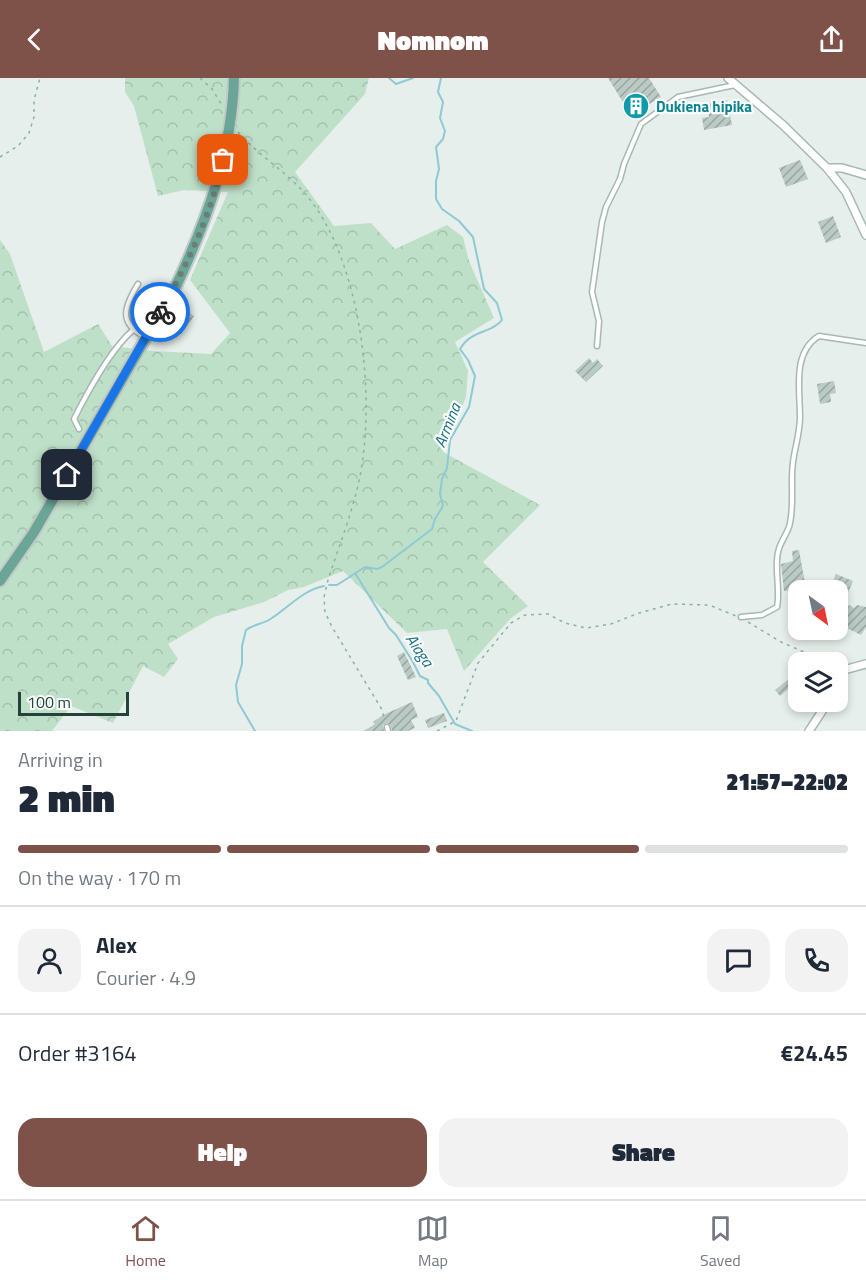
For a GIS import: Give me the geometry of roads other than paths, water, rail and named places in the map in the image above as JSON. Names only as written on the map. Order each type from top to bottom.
[{"type":"main road","points":[[0,580],[34,532],[177,284],[209,210],[220,175],[230,120],[234,78]]},
{"type":"street","points":[[728,78],[783,125],[827,168],[846,192],[866,235]]},
{"type":"street","points":[[827,168],[842,168],[866,175]]},
{"type":"street","points":[[848,669],[866,664]]},
{"type":"street","points":[[809,731],[821,712]]},
{"type":"lane","points":[[597,346],[599,321],[592,292],[602,222],[606,207],[620,179],[641,124],[678,97],[736,85]]},
{"type":"lane","points":[[138,284],[128,300],[126,310],[128,324],[146,338]]},
{"type":"lane","points":[[80,429],[74,418],[108,360],[123,339],[133,330]]},
{"type":"lane","points":[[741,618],[762,615],[777,607],[778,546],[789,527],[792,464],[800,417],[799,376],[805,351],[811,340],[819,336],[866,343]]},
{"type":"waterway","name":"Armina","points":[[389,78],[396,84],[413,78]]},
{"type":"waterway","name":"Armina","points":[[329,585],[337,585],[365,567],[377,569],[382,567],[432,529],[443,506],[440,494],[442,479],[447,468],[450,440],[469,407],[475,376],[460,349],[470,338],[492,328],[502,320],[497,303],[484,289],[473,237],[459,221],[442,209],[436,199],[439,169],[436,147],[443,139],[445,131],[440,118],[443,102],[438,92],[441,78]]},
{"type":"waterway","name":"Aiaga","points":[[355,573],[420,676],[428,680],[455,724],[472,731]]},
{"type":"waterway","name":"Armina","points":[[255,731],[238,702],[236,685],[242,664],[242,646],[246,630],[269,620],[309,591],[324,586]]},
{"type":"place","name":"Dukiena hipika","points":[[636,106]]}]
